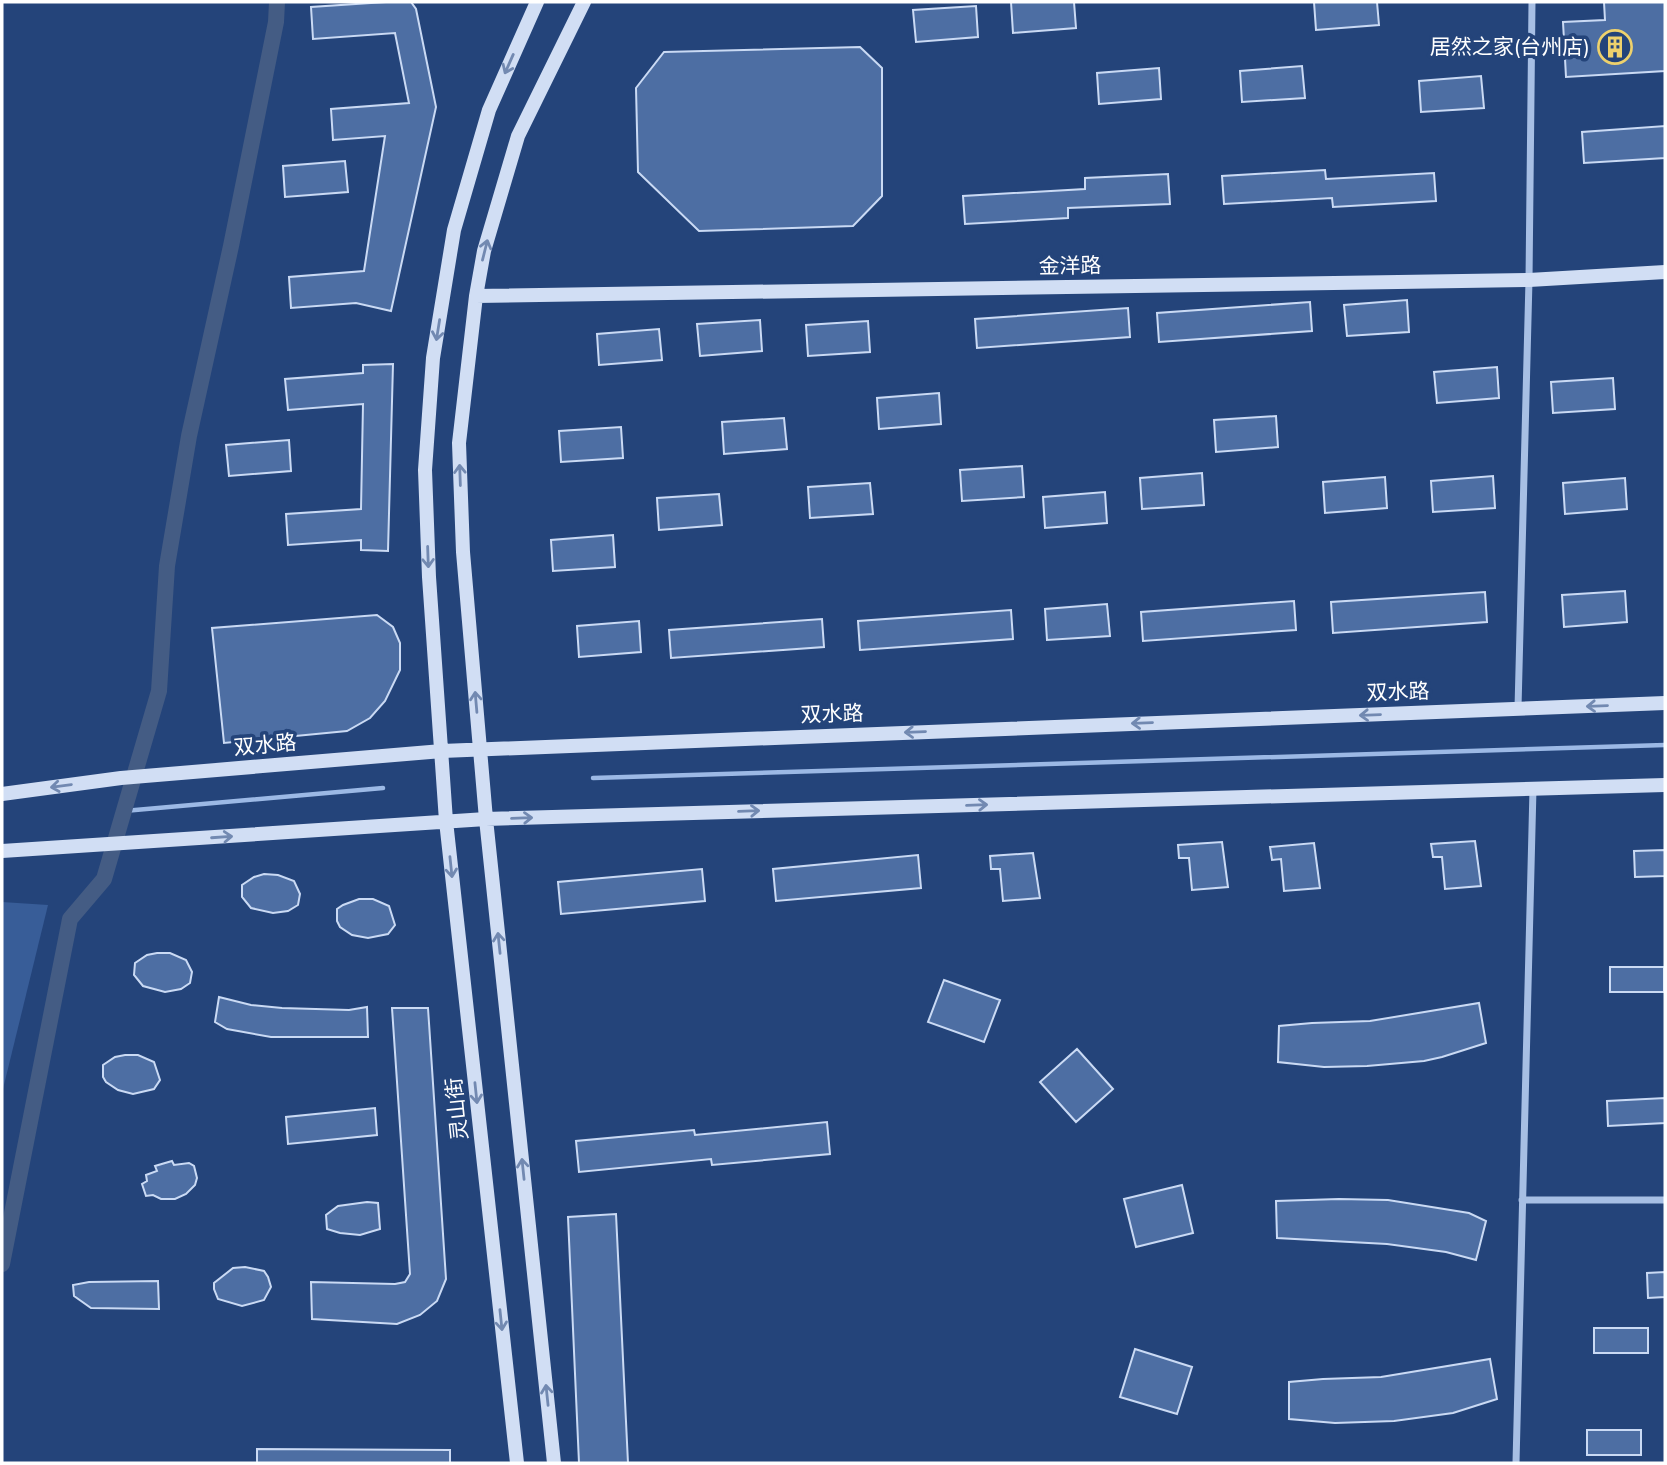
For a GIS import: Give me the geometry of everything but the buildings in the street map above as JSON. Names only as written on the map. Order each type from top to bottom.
[{"type":"main road","name":"灵山街","points":[[517,1463],[446,821],[429,577],[425,470],[433,358],[454,230],[489,110],[537,2]]},
{"type":"main road","points":[[554,1463],[486,819],[463,552],[459,443],[476,296],[484,251],[518,136],[584,2]]},
{"type":"main road","points":[[569,32],[593,2]]},
{"type":"main road","name":"金洋路","points":[[476,296],[1529,280],[1665,272]]},
{"type":"main road","name":"双水路","points":[[2,794],[121,778],[480,748],[1665,703]]},
{"type":"main road","points":[[2,851],[486,819],[1665,785]]},
{"type":"street","points":[[1518,709],[1529,280],[1532,2]]},
{"type":"street","points":[[1516,1463],[1533,789]]},
{"type":"street","points":[[1522,1200],[1665,1200]]},
{"type":"shaded area","points":[[2,902],[48,905],[2,1093]]},
{"type":"waterway","points":[[2,1264],[70,919],[104,879],[159,691],[167,566],[189,436],[231,246],[276,22],[277,2]]},
{"type":"waterway","points":[[593,778],[1665,745]]},
{"type":"waterway","points":[[124,811],[383,788]]},
{"type":"place","name":"居然之家(台州店)","points":[[1615,47]]}]
